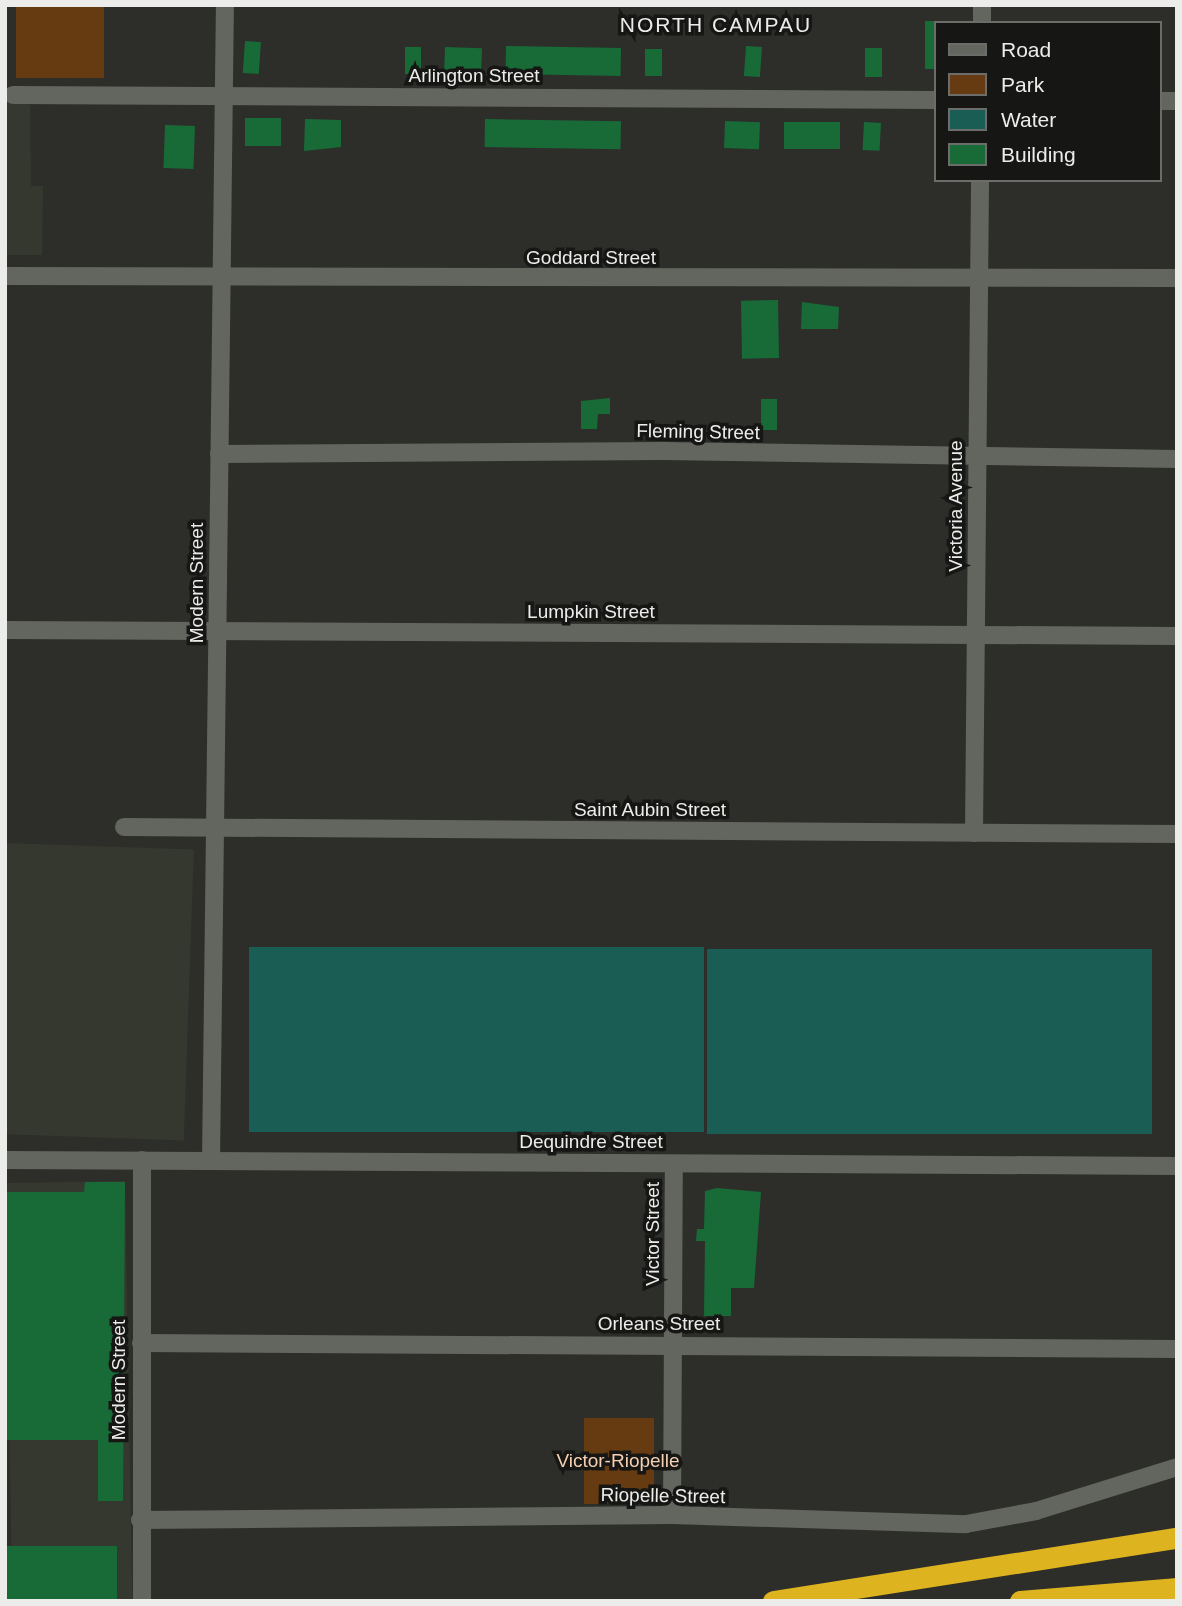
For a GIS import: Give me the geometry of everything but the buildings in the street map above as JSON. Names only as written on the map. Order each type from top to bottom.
[{"type":"highway","points":[[1045,1557],[1177,1525]]},
{"type":"highway","points":[[773,1601],[1177,1538]]},
{"type":"highway","points":[[1020,1601],[1177,1588]]},
{"type":"street","name":"Modern Street","points":[[211,1161],[225,5]]},
{"type":"street","name":"Arlington Street","points":[[13,95],[934,100]]},
{"type":"street","name":"Victoria Avenue","points":[[974,833],[980,182]]},
{"type":"street","name":"Goddard Street","points":[[5,276],[979,281],[1177,278]]},
{"type":"street","name":"Fleming Street","points":[[219,454],[664,451],[977,458],[1177,459]]},
{"type":"street","name":"Lumpkin Street","points":[[5,630],[1177,636]]},
{"type":"street","name":"Saint Aubin Street","points":[[124,827],[1177,834]]},
{"type":"street","name":"Dequindre Street","points":[[5,1160],[1177,1166]]},
{"type":"street","name":"Modern Street","points":[[142,1160],[142,1601]]},
{"type":"street","name":"Victor Street","points":[[672,1515],[674,1164]]},
{"type":"street","name":"Orleans Street","points":[[141,1343],[1177,1349]]},
{"type":"street","name":"Riopelle Street","points":[[140,1520],[672,1515],[967,1524],[1036,1511],[1177,1467]]},
{"type":"shaded area","points":[[5,102],[30,105],[31,186],[43,186],[42,255],[5,255]]},
{"type":"shaded area","points":[[5,843],[194,850],[184,1140],[5,1134]]},
{"type":"shaded area","points":[[125,1181],[132,1601],[12,1601],[5,1183]]},
{"type":"green space","points":[[16,5],[104,5],[104,78],[16,78]]},
{"type":"green space","name":"Victor-Riopelle","points":[[584,1418],[654,1418],[654,1504],[584,1504]]},
{"type":"water","points":[[249,947],[704,947],[704,1132],[249,1132]]},
{"type":"water","points":[[707,949],[1152,949],[1152,1134],[707,1134]]},
{"type":"district","name":"NORTH CAMPAU","points":[[716,25]]}]
